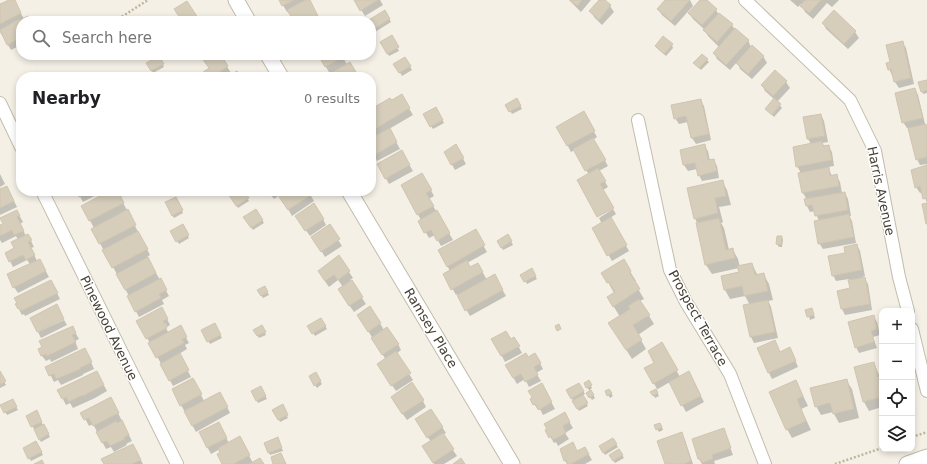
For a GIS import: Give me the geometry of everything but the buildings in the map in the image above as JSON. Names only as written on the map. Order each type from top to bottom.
[{"type":"street","points":[[236,0],[245,16]]},
{"type":"street","name":"Harris Avenue","points":[[744,0],[850,100],[875,151],[899,277],[907,308]]},
{"type":"street","points":[[271,60],[278,72]]},
{"type":"street","points":[[0,103],[16,137]]},
{"type":"street","name":"Prospect Terrace","points":[[638,120],[670,270],[686,302],[730,374],[765,464]]},
{"type":"street","name":"Pinewood Avenue","points":[[44,196],[177,464]]},
{"type":"street","name":"Ramsey Place","points":[[352,196],[512,464]]},
{"type":"street","points":[[915,341],[927,391]]},
{"type":"street","points":[[907,464],[927,458]]},
{"type":"path","points":[[123,16],[148,0]]},
{"type":"path","points":[[915,437],[927,432]]},
{"type":"path","points":[[835,464],[879,449]]}]
